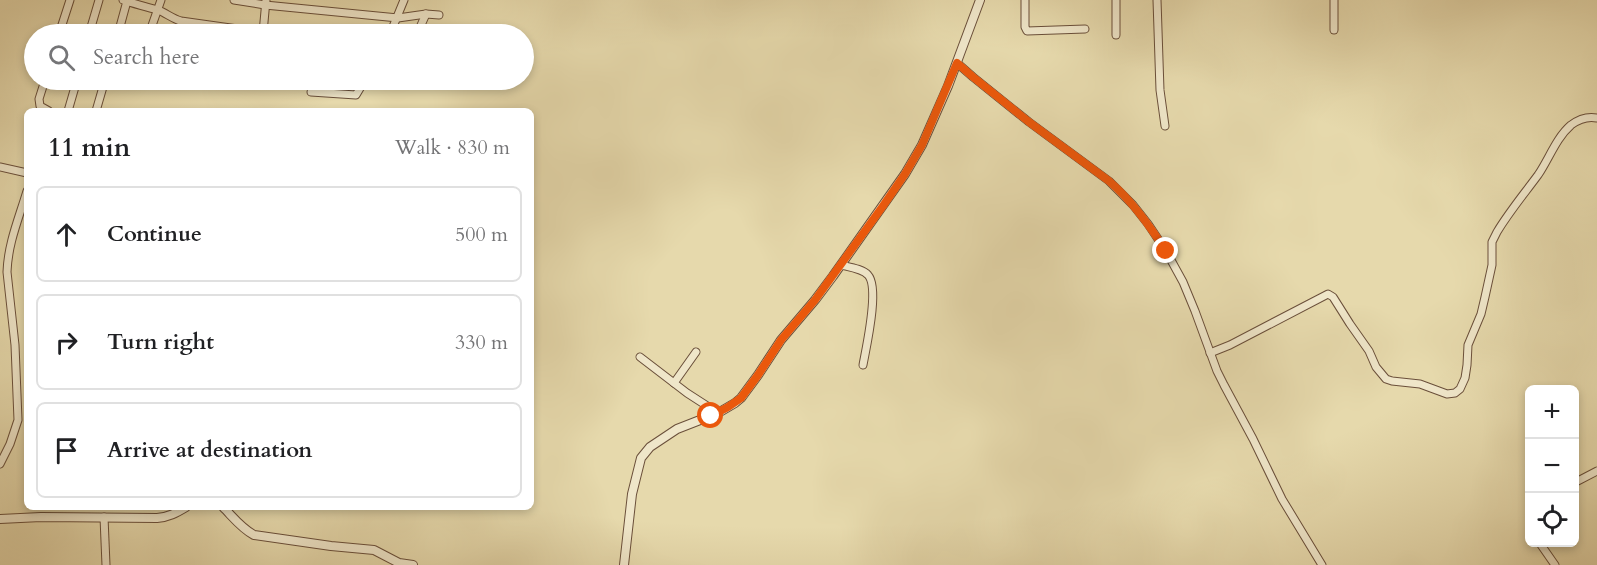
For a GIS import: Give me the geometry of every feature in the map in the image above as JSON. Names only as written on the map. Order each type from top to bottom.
[{"type":"street","points":[[62,24],[70,0]]},
{"type":"street","points":[[92,24],[99,0]]},
{"type":"street","points":[[151,24],[161,0]]},
{"type":"street","points":[[236,0],[398,18],[426,14],[439,15]]},
{"type":"street","points":[[395,24],[404,0]]},
{"type":"street","points":[[624,565],[631,500],[641,458],[650,447],[677,429],[735,404],[781,340],[841,265],[905,174],[922,145],[957,63],[980,0]]},
{"type":"street","points":[[1025,0],[1027,31],[1085,29]]},
{"type":"street","points":[[1116,0],[1116,35]]},
{"type":"street","points":[[1157,0],[1160,90],[1165,126]]},
{"type":"street","points":[[1334,0],[1334,30]]},
{"type":"street","points":[[120,24],[125,1],[158,10],[174,19],[202,24]]},
{"type":"street","points":[[264,24],[265,3]]},
{"type":"street","points":[[422,24],[426,14]]},
{"type":"street","points":[[957,63],[1029,122],[1101,174],[1120,191],[1148,224],[1183,282],[1224,385],[1282,499],[1322,565]]},
{"type":"street","points":[[42,90],[39,102],[44,108]]},
{"type":"street","points":[[70,108],[74,90]]},
{"type":"street","points":[[97,108],[102,90]]},
{"type":"street","points":[[311,92],[357,94],[359,90]]},
{"type":"street","points":[[1210,353],[1328,294],[1333,297],[1369,351],[1376,367],[1386,379],[1420,384],[1447,394],[1455,393],[1460,389],[1464,378],[1468,345],[1481,314],[1492,265],[1492,242],[1497,232],[1565,132],[1578,121],[1591,117],[1597,118]]},
{"type":"street","points":[[0,167],[24,172]]},
{"type":"street","points":[[0,464],[18,420],[8,260],[24,201]]},
{"type":"street","points":[[841,265],[866,273],[870,279],[873,308],[863,365]]},
{"type":"street","points":[[674,383],[696,352]]},
{"type":"street","points":[[640,357],[718,413]]},
{"type":"street","points":[[1579,481],[1597,471]]},
{"type":"street","points":[[0,519],[165,518],[181,510]]},
{"type":"street","points":[[226,510],[238,524],[254,535],[374,550],[399,563],[413,565]]},
{"type":"street","points":[[104,518],[106,565]]},
{"type":"street","points":[[1542,547],[1555,565]]},
{"type":"route","points":[[711,416],[735,404],[741,398],[781,340],[815,300],[860,240],[922,145],[957,63],[1029,122],[1109,181],[1148,224],[1166,251]]}]
